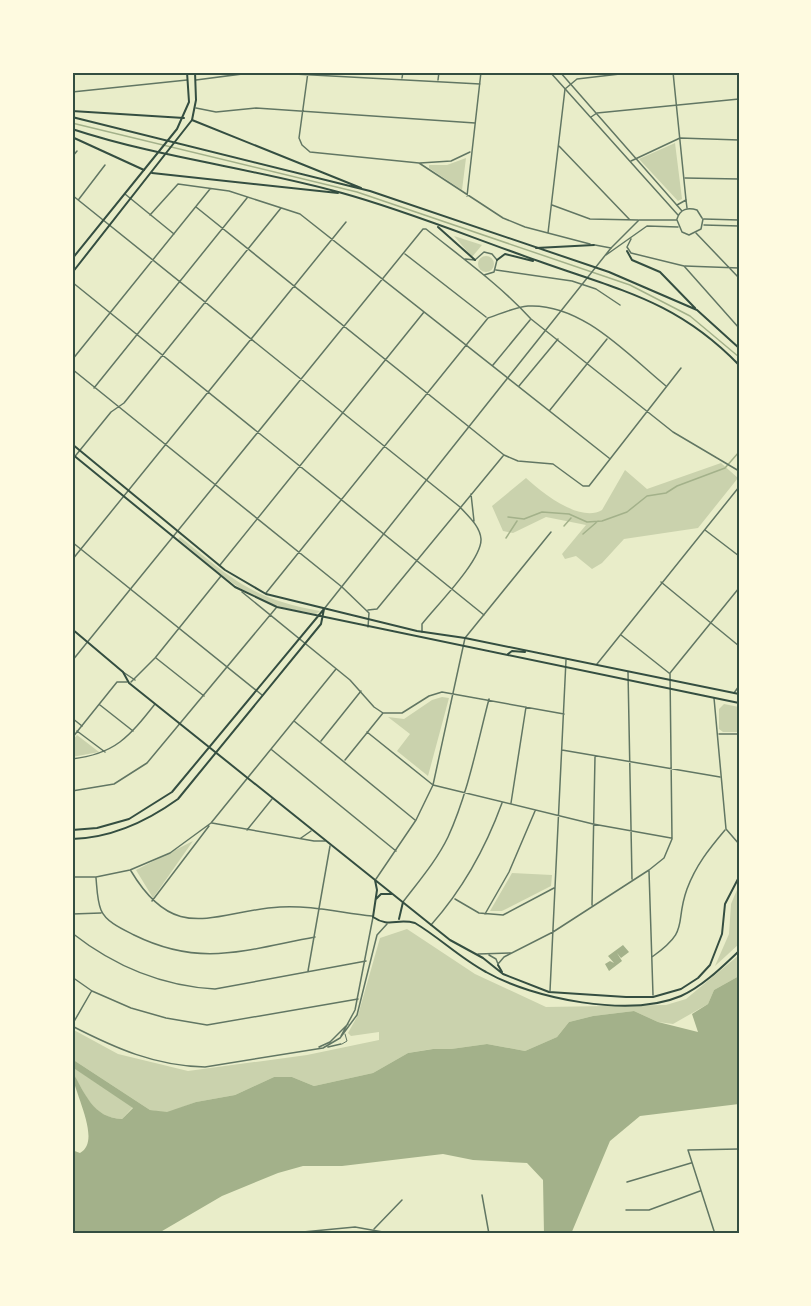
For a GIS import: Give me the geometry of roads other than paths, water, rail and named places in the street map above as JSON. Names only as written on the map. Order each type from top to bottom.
[{"type":"main road","points":[[72,259],[184,118],[188,94],[187,72]]},
{"type":"main road","points":[[72,273],[192,120],[196,93],[195,72]]},
{"type":"main road","points":[[188,94],[196,93]]},
{"type":"main road","points":[[72,111],[192,120],[370,191],[631,280],[697,310]]},
{"type":"main road","points":[[72,117],[370,191]]},
{"type":"main road","points":[[72,129],[344,194],[465,233],[543,263],[633,293],[665,307],[696,326],[739,364]]},
{"type":"main road","points":[[72,137],[152,173],[344,194]]},
{"type":"main road","points":[[112,211],[115,219]]},
{"type":"main road","points":[[435,225],[475,260]]},
{"type":"main road","points":[[99,227],[103,234]]},
{"type":"main road","points":[[532,248],[594,245]]},
{"type":"main road","points":[[627,251],[632,260],[652,267],[665,276],[697,310],[739,348]]},
{"type":"main road","points":[[497,260],[505,254],[543,263]]},
{"type":"main road","points":[[72,444],[219,566],[266,594],[417,631],[465,638],[739,694]]},
{"type":"main road","points":[[74,456],[221,576],[242,591],[277,607],[739,703]]},
{"type":"main road","points":[[72,830],[97,828],[124,821],[161,801],[191,772],[298,638],[324,609]]},
{"type":"main road","points":[[72,839],[97,837],[127,829],[165,808],[198,777],[321,624],[324,609]]},
{"type":"main road","points":[[72,629],[123,672],[129,683],[272,798],[310,832],[325,841],[450,940],[476,954],[503,974],[549,992],[653,997],[681,989],[698,978],[711,965],[722,934],[725,904],[739,877]]},
{"type":"main road","points":[[415,637],[417,631]]},
{"type":"main road","points":[[421,638],[422,632]]},
{"type":"main road","points":[[508,655],[512,651],[531,652]]},
{"type":"main road","points":[[603,675],[612,674],[615,670]]},
{"type":"main road","points":[[688,692],[690,684]]},
{"type":"main road","points":[[191,772],[198,777]]},
{"type":"main road","points":[[124,821],[127,829]]},
{"type":"main road","points":[[97,828],[97,837]]},
{"type":"main road","points":[[375,880],[373,916],[387,924],[398,921],[415,923],[485,972],[511,985],[549,997],[610,1003],[654,1003],[681,996],[710,977],[739,951]]},
{"type":"main road","points":[[375,900],[381,894],[392,894]]},
{"type":"main road","points":[[398,921],[403,909],[402,902]]},
{"type":"main road","points":[[498,964],[503,974]]},
{"type":"main road","points":[[485,972],[495,969]]},
{"type":"street","points":[[196,80],[257,72],[308,72],[480,84]]},
{"type":"street","points":[[308,72],[299,138],[302,146],[310,152],[419,163],[451,161],[471,152]]},
{"type":"street","points":[[402,79],[403,72]]},
{"type":"street","points":[[438,81],[439,72]]},
{"type":"street","points":[[466,196],[481,72]]},
{"type":"street","points":[[550,72],[678,215]]},
{"type":"street","points":[[560,72],[682,211]]},
{"type":"street","points":[[548,233],[565,89],[577,79],[637,72]]},
{"type":"street","points":[[673,72],[687,209]]},
{"type":"street","points":[[72,92],[188,80]]},
{"type":"street","points":[[590,117],[597,113],[739,99]]},
{"type":"street","points":[[195,108],[216,112],[256,108],[475,123]]},
{"type":"street","points":[[631,162],[680,138],[739,140]]},
{"type":"street","points":[[558,145],[630,220]]},
{"type":"street","points":[[72,157],[77,151]]},
{"type":"street","points":[[419,163],[466,196],[503,218],[548,233],[611,248]]},
{"type":"street","points":[[79,200],[105,165]]},
{"type":"street","points":[[684,178],[739,179]]},
{"type":"street","points":[[150,215],[177,184],[211,188],[300,214],[610,459]]},
{"type":"street","points":[[72,360],[211,188]]},
{"type":"street","points":[[125,194],[174,235]]},
{"type":"street","points":[[72,195],[460,507],[474,522]]},
{"type":"street","points":[[94,388],[248,198]]},
{"type":"street","points":[[677,205],[686,200]]},
{"type":"street","points":[[551,205],[590,219],[677,220]]},
{"type":"street","points":[[196,207],[504,455],[518,461],[553,464],[583,486],[589,486],[681,368]]},
{"type":"street","points":[[72,460],[117,407],[124,403],[280,208]]},
{"type":"street","points":[[697,210],[703,219],[703,224],[695,233],[685,234],[678,227],[678,215],[682,211],[697,210]]},
{"type":"street","points":[[703,219],[739,220]]},
{"type":"street","points":[[324,609],[425,479],[611,248],[639,220]]},
{"type":"street","points":[[72,560],[346,222]]},
{"type":"street","points":[[703,224],[739,226]]},
{"type":"street","points":[[606,255],[647,226],[678,227]]},
{"type":"street","points":[[72,661],[423,229],[426,229],[492,281],[522,307],[531,319],[673,432],[739,471]]},
{"type":"street","points":[[695,233],[739,278]]},
{"type":"street","points":[[631,238],[627,251],[644,258],[684,266],[739,268]]},
{"type":"street","points":[[464,259],[475,260],[484,252],[492,254],[497,260],[496,270]]},
{"type":"street","points":[[404,253],[488,318]]},
{"type":"street","points":[[475,260],[477,270]]},
{"type":"street","points":[[684,266],[739,328]]},
{"type":"street","points":[[484,275],[496,270],[572,281],[596,289],[620,305]]},
{"type":"street","points":[[490,274],[492,281]]},
{"type":"street","points":[[72,282],[484,615]]},
{"type":"street","points":[[266,594],[488,318],[531,306],[577,317],[666,386]]},
{"type":"street","points":[[219,566],[425,311]]},
{"type":"street","points":[[493,366],[531,319]]},
{"type":"street","points":[[519,387],[558,339]]},
{"type":"street","points":[[549,411],[608,339]]},
{"type":"street","points":[[72,369],[342,587],[367,610],[368,627]]},
{"type":"street","points":[[367,610],[377,609],[504,455]]},
{"type":"street","points":[[595,666],[739,487]]},
{"type":"street","points":[[422,632],[422,624],[477,555],[481,538],[474,522],[471,494]]},
{"type":"street","points":[[704,530],[739,556]]},
{"type":"street","points":[[375,880],[416,820],[433,785],[465,638],[551,532]]},
{"type":"street","points":[[72,542],[262,696]]},
{"type":"street","points":[[72,738],[117,682],[124,680],[129,683],[135,680],[221,576]]},
{"type":"street","points":[[661,582],[739,646]]},
{"type":"street","points":[[495,969],[513,952],[553,932],[664,858],[672,839],[670,674],[739,588]]},
{"type":"street","points":[[242,591],[336,669],[383,713],[402,713],[429,696],[454,693],[564,714]]},
{"type":"street","points":[[72,792],[107,786],[134,773],[158,752],[277,607]]},
{"type":"street","points":[[620,635],[670,674]]},
{"type":"street","points":[[155,658],[204,696]]},
{"type":"street","points":[[549,992],[566,660]]},
{"type":"street","points":[[152,901],[211,823],[336,669]]},
{"type":"street","points":[[123,672],[135,680]]},
{"type":"street","points":[[628,672],[632,880]]},
{"type":"street","points":[[734,693],[739,686]]},
{"type":"street","points":[[320,741],[361,691]]},
{"type":"street","points":[[714,698],[726,829],[739,844]]},
{"type":"street","points":[[402,902],[425,874],[447,838],[465,793],[489,699]]},
{"type":"street","points":[[99,704],[133,731]]},
{"type":"street","points":[[72,759],[105,753],[133,731],[156,704]]},
{"type":"street","points":[[510,804],[526,706]]},
{"type":"street","points":[[344,761],[383,713]]},
{"type":"street","points":[[72,718],[82,726]]},
{"type":"street","points":[[294,721],[416,820]]},
{"type":"street","points":[[77,731],[105,753]]},
{"type":"street","points":[[368,732],[433,785],[592,824],[672,839]]},
{"type":"street","points":[[717,734],[739,734]]},
{"type":"street","points":[[271,750],[396,851]]},
{"type":"street","points":[[562,750],[721,777]]},
{"type":"street","points":[[592,907],[595,756]]},
{"type":"street","points":[[247,830],[272,798]]},
{"type":"street","points":[[431,925],[454,899],[491,831],[502,802]]},
{"type":"street","points":[[485,914],[509,872],[535,810]]},
{"type":"street","points":[[72,877],[96,877],[130,870],[170,853],[211,823],[312,841],[325,841]]},
{"type":"street","points":[[652,957],[670,944],[682,924],[686,892],[699,860],[726,829]]},
{"type":"street","points":[[300,838],[310,832],[312,841]]},
{"type":"street","points":[[191,850],[195,841],[192,838]]},
{"type":"street","points":[[308,971],[330,845]]},
{"type":"street","points":[[130,870],[152,901],[166,910],[190,918],[218,919],[280,907],[373,916],[357,1015]]},
{"type":"street","points":[[649,870],[653,997]]},
{"type":"street","points":[[96,877],[102,913],[115,925],[140,938],[192,954],[224,953],[315,937]]},
{"type":"street","points":[[454,899],[485,914],[503,915],[555,888]]},
{"type":"street","points":[[72,914],[102,913]]},
{"type":"street","points":[[327,1047],[345,1034],[357,1015],[377,935],[387,924]]},
{"type":"street","points":[[72,933],[133,971],[191,988],[214,989],[366,961],[372,953]]},
{"type":"street","points":[[476,954],[513,952]]},
{"type":"street","points":[[486,955],[496,959],[498,964]]},
{"type":"street","points":[[72,977],[92,991],[149,1013],[207,1025],[358,999]]},
{"type":"street","points":[[92,991],[72,1025],[123,1052],[186,1066],[257,1059],[341,1044]]},
{"type":"street","points":[[340,1038],[358,999]]},
{"type":"street","points":[[316,1048],[330,1042],[349,1022]]},
{"type":"street","points":[[715,1234],[688,1150],[739,1149]]},
{"type":"street","points":[[627,1182],[692,1162]]},
{"type":"street","points":[[626,1210],[649,1210],[701,1191]]},
{"type":"street","points":[[482,1195],[489,1234]]},
{"type":"street","points":[[374,1229],[385,1214],[402,1200]]},
{"type":"street","points":[[315,1229],[315,1234]]},
{"type":"street","points":[[282,1234],[315,1229],[374,1229],[394,1234]]},
{"type":"street","points":[[329,1234],[364,1234]]},
{"type":"lane","points":[[340,1038],[341,1044],[347,1041],[345,1034]]},
{"type":"waterway","points":[[72,123],[357,192],[630,285],[690,316],[739,357]]},
{"type":"waterway","points":[[508,517],[524,519],[542,512],[569,514],[587,522],[602,521],[627,512],[647,496],[666,493],[677,486],[725,468],[739,452]]},
{"type":"waterway","points":[[564,526],[571,518]]},
{"type":"waterway","points":[[506,538],[517,521]]},
{"type":"waterway","points":[[583,534],[598,521]]}]
